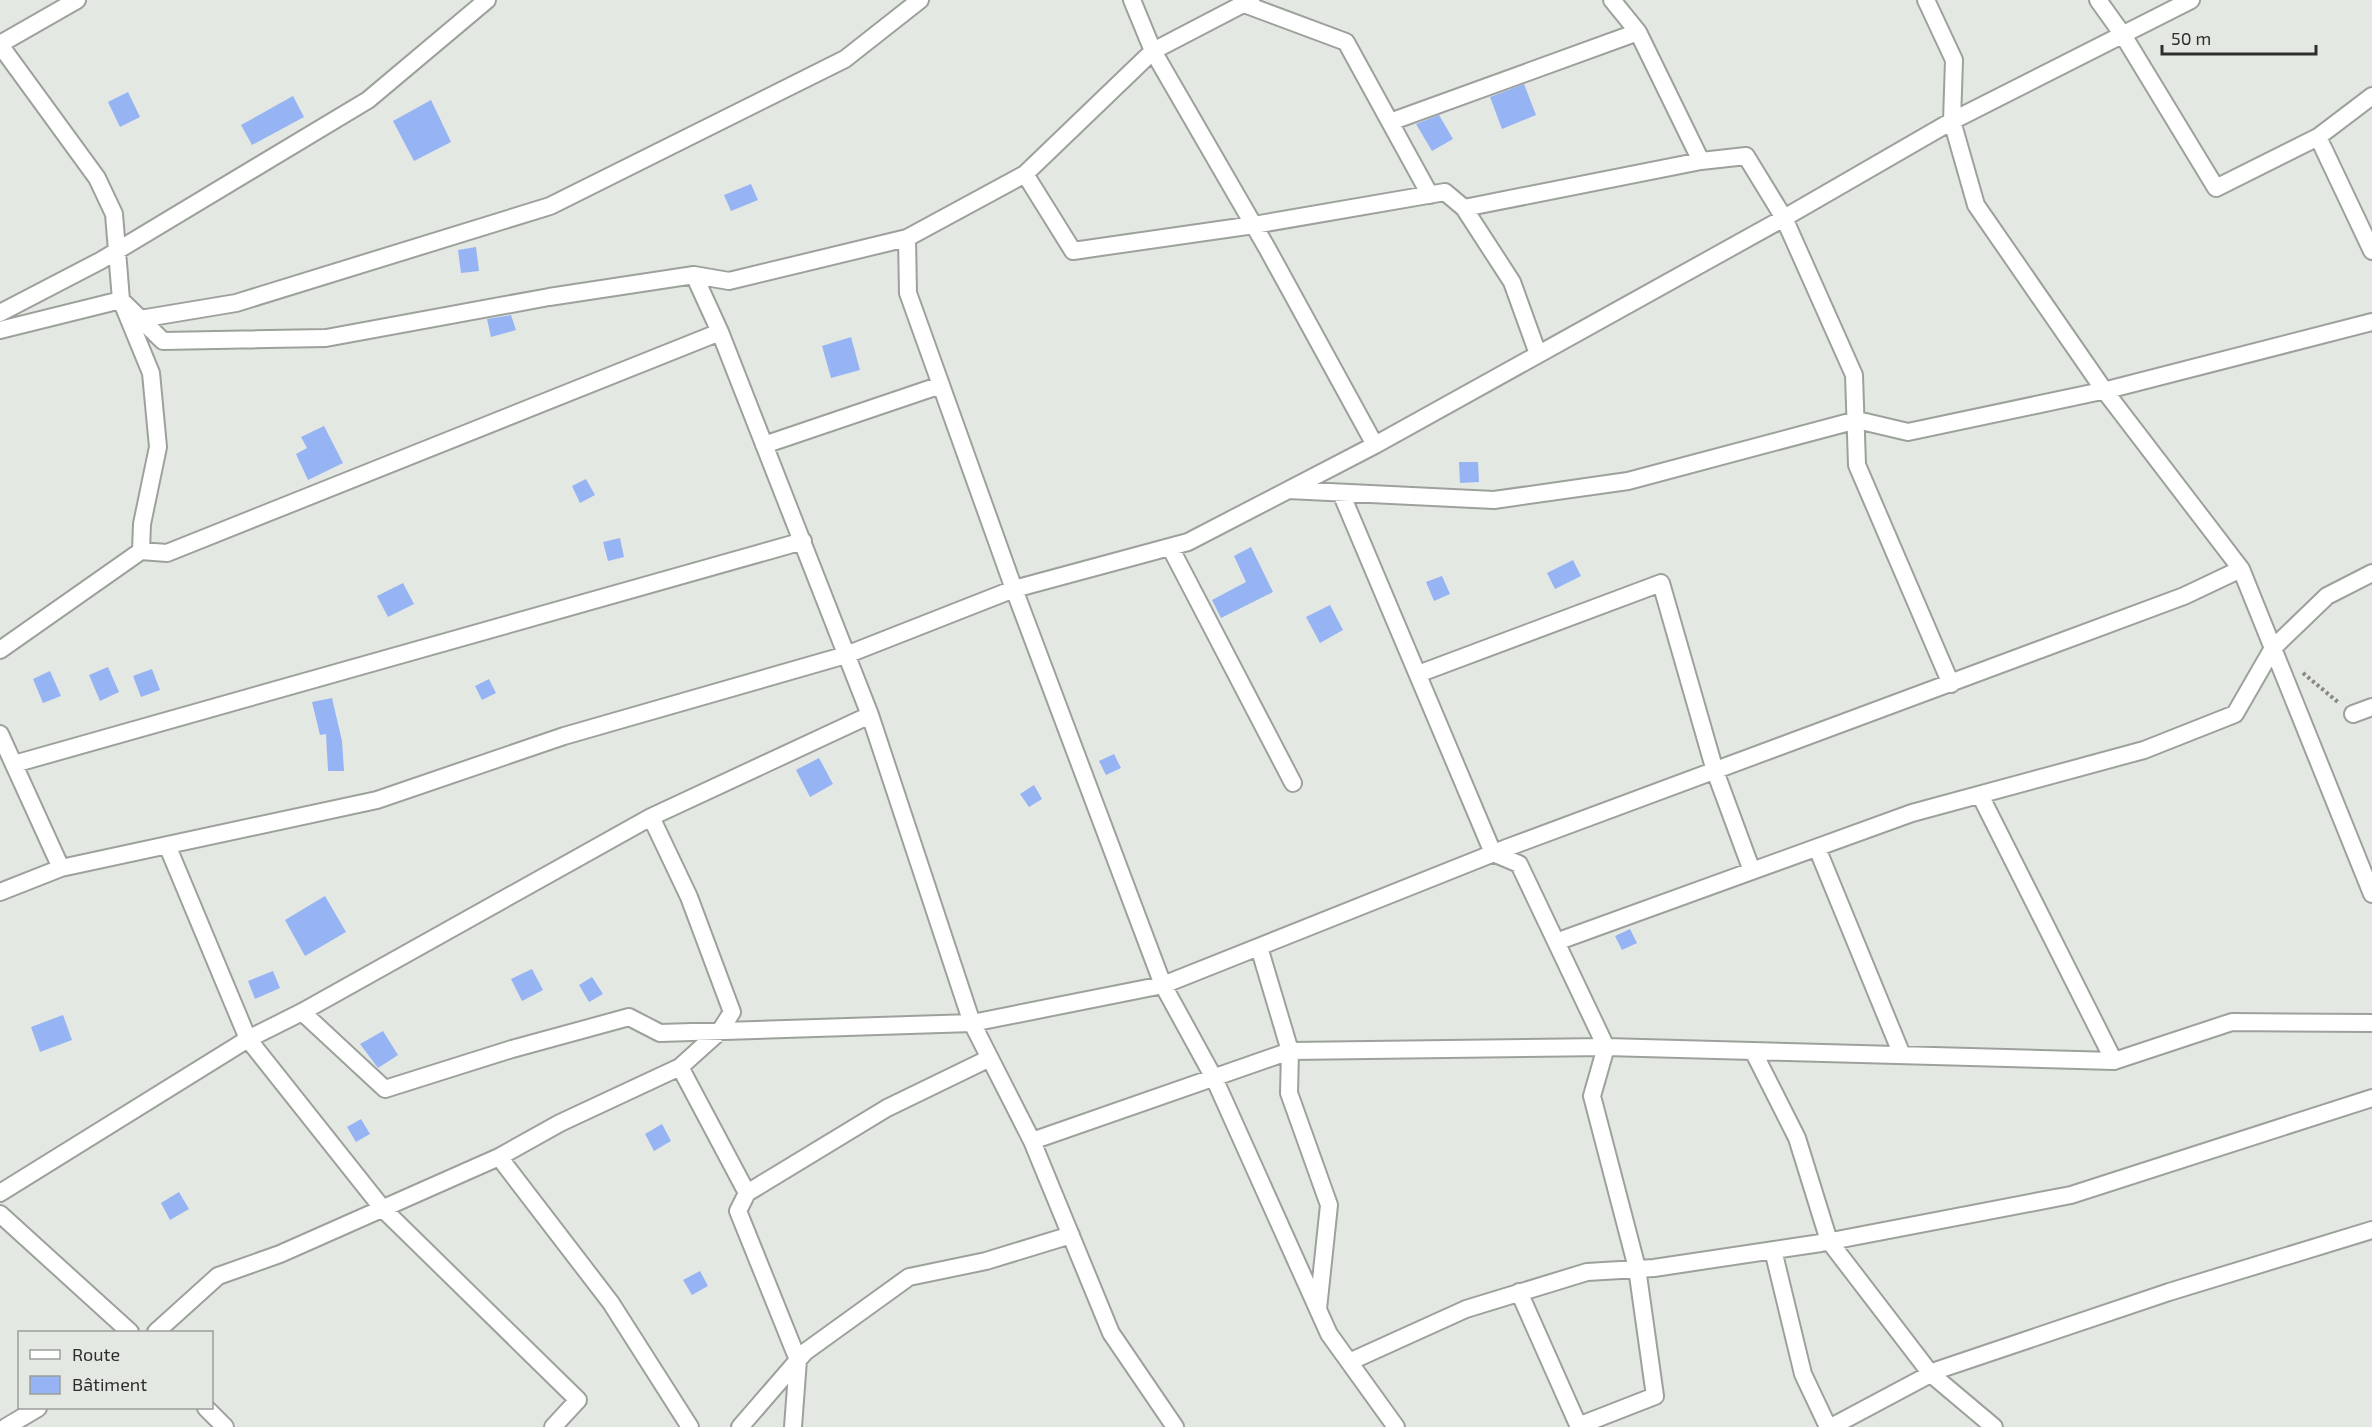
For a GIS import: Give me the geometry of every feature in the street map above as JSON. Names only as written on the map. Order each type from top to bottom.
[{"type":"street","points":[[77,0],[0,44],[97,178],[114,214],[121,300],[151,373],[158,447],[142,524],[141,551]]},
{"type":"street","points":[[0,313],[117,251],[368,100],[487,0]]},
{"type":"street","points":[[140,319],[236,303],[550,206],[845,58],[921,0]]},
{"type":"street","points":[[1132,0],[1153,51],[1254,225],[1374,445]]},
{"type":"street","points":[[1612,0],[1638,32],[1701,161]]},
{"type":"street","points":[[1926,0],[1954,60],[1952,121],[1976,205],[2104,390],[2241,569],[2372,894]]},
{"type":"street","points":[[2098,0],[2123,35],[2216,188],[2318,137],[2372,96]]},
{"type":"street","points":[[0,892],[61,868],[377,800],[564,736],[846,655],[1014,589],[1188,542],[1374,445],[1784,218],[1952,121],[2192,0]]},
{"type":"street","points":[[121,300],[163,341],[326,338],[549,297],[694,275],[729,281],[907,238],[1025,174],[1153,51],[1248,2],[1346,42],[1430,195]]},
{"type":"street","points":[[1390,122],[1638,32]]},
{"type":"street","points":[[2318,137],[2372,250]]},
{"type":"street","points":[[1464,208],[1701,161],[1746,156],[1784,218],[1854,375],[1857,465],[1951,684]]},
{"type":"street","points":[[1025,174],[1073,251],[1254,225],[1445,192],[1464,208],[1512,282],[1538,354]]},
{"type":"street","points":[[907,238],[908,293],[1014,589],[1163,985],[1214,1078],[1329,1334],[1395,1427]]},
{"type":"street","points":[[694,275],[720,332],[870,715],[972,1023],[1032,1141],[1111,1333],[1175,1427]]},
{"type":"street","points":[[0,330],[121,300]]},
{"type":"street","points":[[1287,490],[1505,499],[1628,481],[1857,420],[1908,432],[2104,390],[2372,322]]},
{"type":"street","points":[[0,650],[141,551],[166,553],[720,332]]},
{"type":"street","points":[[764,445],[941,385]]},
{"type":"street","points":[[1341,493],[1493,853],[1519,864],[1606,1047],[1592,1096],[1637,1268],[1655,1396],[1578,1426],[1519,1293]]},
{"type":"street","points":[[14,764],[803,541]]},
{"type":"street","points":[[1170,547],[1293,783]]},
{"type":"street","points":[[302,1012],[385,1089],[512,1049],[629,1017],[660,1033],[972,1023],[1163,985],[1493,853],[2184,596],[2241,569]]},
{"type":"street","points":[[1556,942],[1912,813],[2144,750],[2235,714],[2273,648],[2327,596],[2372,573]]},
{"type":"street","points":[[1418,674],[1662,583],[1715,771],[1752,871]]},
{"type":"street","points":[[2352,714],[2372,707]]},
{"type":"street","points":[[0,1193],[248,1039],[302,1012],[651,817],[870,715]]},
{"type":"street","points":[[0,734],[61,868]]},
{"type":"street","points":[[1980,795],[2114,1061]]},
{"type":"street","points":[[157,1331],[218,1276],[280,1254],[500,1157],[560,1122],[680,1067],[720,1031],[732,1012],[689,897],[651,817]]},
{"type":"street","points":[[167,845],[248,1039],[383,1209],[578,1400],[553,1427]]},
{"type":"street","points":[[1817,848],[1902,1055]]},
{"type":"street","points":[[1259,947],[1290,1051],[1289,1093],[1329,1205],[1318,1309]]},
{"type":"street","points":[[1032,1141],[1290,1051],[1606,1047],[2114,1061],[2232,1022],[2372,1023]]},
{"type":"street","points":[[1753,1051],[1797,1138],[1829,1241],[1930,1374],[1994,1427]]},
{"type":"street","points":[[793,1427],[798,1360],[738,1210],[747,1193],[887,1108],[990,1058]]},
{"type":"street","points":[[680,1067],[747,1193]]},
{"type":"street","points":[[1349,1362],[1466,1309],[1587,1272],[1637,1268],[1773,1250],[2071,1195],[2372,1098]]},
{"type":"street","points":[[500,1157],[611,1303],[690,1427]]},
{"type":"street","points":[[0,1214],[129,1331]]},
{"type":"street","points":[[1773,1250],[1803,1374],[1830,1427],[1930,1374],[2169,1292],[2372,1230]]},
{"type":"street","points":[[740,1427],[805,1352],[909,1277],[986,1262],[1071,1235]]},
{"type":"street","points":[[6,1427],[35,1409]]},
{"type":"street","points":[[208,1409],[225,1427]]},
{"type":"path","points":[[2299,670],[2352,714]]},
{"type":"building","points":[[1524,84],[1536,115],[1502,129],[1490,97]]},
{"type":"building","points":[[128,92],[140,117],[120,127],[108,102]]},
{"type":"building","points":[[293,96],[304,117],[252,145],[241,125]]},
{"type":"building","points":[[431,100],[451,142],[414,161],[393,121]]},
{"type":"building","points":[[1439,115],[1453,139],[1432,151],[1416,124]]},
{"type":"building","points":[[751,184],[758,200],[731,211],[724,195]]},
{"type":"building","points":[[476,247],[479,271],[461,273],[458,250]]},
{"type":"building","points":[[511,315],[516,330],[491,337],[487,319]]},
{"type":"building","points":[[851,337],[860,370],[831,378],[822,346]]},
{"type":"building","points":[[324,426],[343,463],[308,480],[296,454],[307,448],[301,437]]},
{"type":"building","points":[[1459,462],[1478,462],[1479,482],[1460,483]]},
{"type":"building","points":[[586,479],[595,495],[580,503],[572,486]]},
{"type":"building","points":[[620,538],[624,557],[608,561],[603,542]]},
{"type":"building","points":[[1251,547],[1273,592],[1221,618],[1212,600],[1246,582],[1234,556]]},
{"type":"building","points":[[1573,560],[1581,576],[1555,589],[1547,573]]},
{"type":"building","points":[[1442,576],[1450,594],[1434,601],[1426,582]]},
{"type":"building","points":[[403,583],[414,604],[388,617],[377,596]]},
{"type":"building","points":[[1330,605],[1343,630],[1320,643],[1306,617]]},
{"type":"building","points":[[108,667],[119,692],[100,701],[89,675]]},
{"type":"building","points":[[152,669],[160,690],[141,697],[133,676]]},
{"type":"building","points":[[50,671],[61,696],[43,703],[33,679]]},
{"type":"building","points":[[489,679],[496,693],[482,700],[475,686]]},
{"type":"building","points":[[332,698],[342,741],[344,771],[328,771],[326,734],[320,735],[312,702]]},
{"type":"building","points":[[1114,754],[1121,768],[1106,775],[1099,761]]},
{"type":"building","points":[[819,758],[833,784],[810,797],[796,770]]},
{"type":"building","points":[[1034,785],[1042,799],[1029,807],[1020,794]]},
{"type":"building","points":[[325,896],[346,932],[305,956],[285,920]]},
{"type":"building","points":[[1630,929],[1637,943],[1622,950],[1615,936]]},
{"type":"building","points":[[532,969],[543,990],[522,1001],[511,979]]},
{"type":"building","points":[[273,971],[280,988],[255,999],[248,981]]},
{"type":"building","points":[[592,977],[603,994],[589,1002],[579,985]]},
{"type":"building","points":[[63,1015],[72,1040],[40,1052],[31,1027]]},
{"type":"building","points":[[383,1031],[398,1055],[378,1068],[360,1044]]},
{"type":"building","points":[[361,1119],[370,1134],[356,1142],[347,1127]]},
{"type":"building","points":[[662,1124],[671,1141],[654,1151],[645,1134]]},
{"type":"building","points":[[179,1192],[189,1209],[170,1220],[161,1203]]},
{"type":"building","points":[[700,1271],[708,1286],[692,1295],[683,1280]]}]
